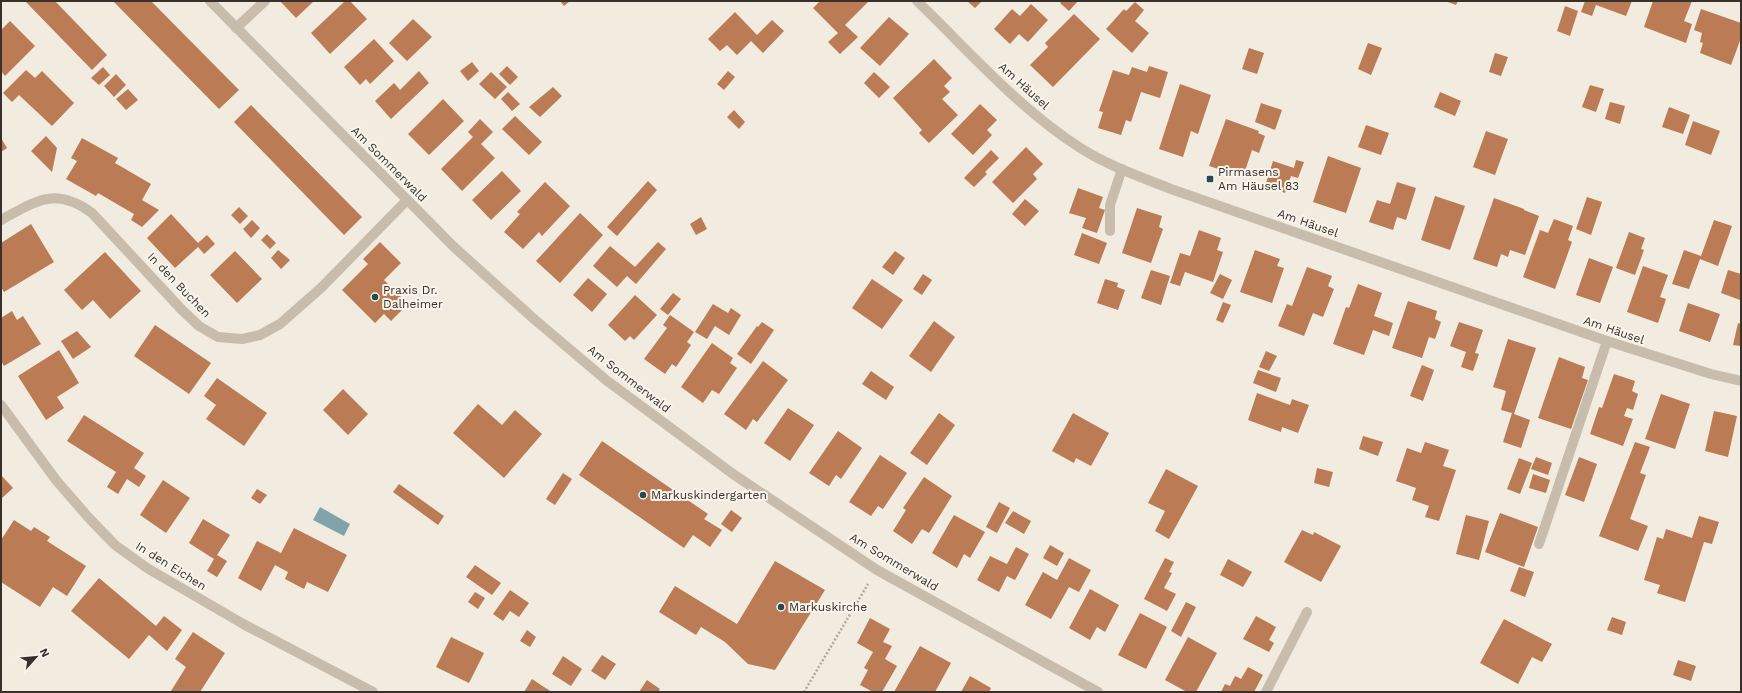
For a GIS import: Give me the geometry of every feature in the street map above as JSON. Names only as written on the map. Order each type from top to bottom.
[{"type":"street","name":"Am Sommerwald","points":[[210,1],[407,200],[466,257],[534,319],[606,380],[733,474],[877,570],[1098,692]]},
{"type":"street","points":[[236,28],[265,1]]},
{"type":"street","name":"Am Häusel","points":[[917,1],[1011,93],[1053,129],[1083,150],[1122,169],[1171,189],[1607,341],[1711,374],[1741,381]]},
{"type":"street","points":[[1110,232],[1110,205],[1122,169]]},
{"type":"street","name":"In den Buchen","points":[[1,220],[30,204],[45,198],[60,198],[82,206],[92,213],[182,310],[199,326],[218,337],[242,339],[260,335],[280,324],[322,287],[407,200]]},
{"type":"street","points":[[1539,544],[1607,341]]},
{"type":"street","name":"In den Eichen","points":[[1,405],[56,480],[115,545],[153,572],[244,625],[373,692]]},
{"type":"street","points":[[1266,692],[1306,612]]},
{"type":"path","points":[[804,692],[877,570]]},
{"type":"water","points":[[320,507],[350,524],[344,536],[313,520]]},
{"type":"building","points":[[25,1],[55,1],[107,55],[92,70]]},
{"type":"building","points":[[113,1],[151,1],[239,90],[219,109]]},
{"type":"building","points":[[280,1],[314,1],[296,18]]},
{"type":"building","points":[[345,1],[350,1],[367,19],[330,54],[311,33]]},
{"type":"building","points":[[560,1],[570,1],[564,6]]},
{"type":"building","points":[[820,1],[869,1],[845,25],[858,37],[840,54],[828,42],[838,33],[813,8]]},
{"type":"building","points":[[967,1],[982,1],[975,8]]},
{"type":"building","points":[[1062,1],[1078,1],[1069,11],[1060,3]]},
{"type":"building","points":[[1445,1],[1458,1],[1456,5]]},
{"type":"building","points":[[1585,1],[1632,1],[1626,16],[1596,5],[1592,16],[1581,12]]},
{"type":"building","points":[[1653,1],[1692,1],[1684,21],[1692,24],[1686,43],[1644,27]]},
{"type":"building","points":[[1135,2],[1144,10],[1135,21],[1149,33],[1132,53],[1106,29],[1124,9],[1126,11]]},
{"type":"building","points":[[1031,4],[1048,20],[1028,42],[1019,34],[1010,44],[994,29],[1012,9],[1020,16]]},
{"type":"building","points":[[1565,6],[1578,11],[1570,36],[1557,31]]},
{"type":"building","points":[[1701,9],[1741,23],[1741,38],[1731,65],[1700,53],[1703,43],[1700,42],[1702,33],[1694,30]]},
{"type":"building","points":[[735,12],[757,35],[772,20],[784,31],[763,53],[751,41],[737,55],[727,45],[720,51],[708,39]]},
{"type":"building","points":[[1074,14],[1100,39],[1053,87],[1030,65],[1048,47],[1045,43]]},
{"type":"building","points":[[889,17],[909,34],[880,66],[860,48]]},
{"type":"building","points":[[413,19],[432,37],[407,61],[389,43]]},
{"type":"building","points":[[10,21],[35,46],[5,76],[1,71],[1,30]]},
{"type":"building","points":[[374,39],[394,61],[370,84],[366,79],[360,85],[344,67]]},
{"type":"building","points":[[1368,43],[1382,48],[1371,75],[1358,69]]},
{"type":"building","points":[[1249,48],[1264,53],[1257,74],[1242,69]]},
{"type":"building","points":[[1495,53],[1508,57],[1501,76],[1489,72]]},
{"type":"building","points":[[934,59],[952,78],[944,86],[950,92],[942,99],[958,115],[929,143],[919,133],[922,130],[893,98]]},
{"type":"building","points":[[472,62],[479,71],[468,81],[460,71]]},
{"type":"building","points":[[507,66],[518,77],[510,85],[499,74]]},
{"type":"building","points":[[1149,66],[1168,72],[1160,98],[1141,92],[1131,122],[1126,120],[1121,135],[1098,128],[1103,112],[1099,111],[1113,70],[1129,75],[1132,67],[1147,72]]},
{"type":"building","points":[[103,67],[110,75],[99,85],[91,78]]},
{"type":"building","points":[[26,70],[35,78],[42,71],[74,103],[52,126],[19,95],[12,102],[3,93]]},
{"type":"building","points":[[419,71],[429,83],[391,119],[375,101],[394,83],[400,90]]},
{"type":"building","points":[[728,71],[735,77],[724,90],[717,84]]},
{"type":"building","points":[[491,72],[507,87],[495,99],[479,84]]},
{"type":"building","points":[[874,72],[890,87],[879,98],[864,83]]},
{"type":"building","points":[[116,74],[126,85],[114,97],[104,86]]},
{"type":"building","points":[[1180,84],[1211,95],[1198,134],[1191,131],[1183,157],[1159,149]]},
{"type":"building","points":[[1590,85],[1604,89],[1596,112],[1582,107]]},
{"type":"building","points":[[553,87],[562,96],[540,117],[529,107]]},
{"type":"building","points":[[128,89],[138,100],[126,110],[116,99]]},
{"type":"building","points":[[508,92],[520,104],[512,111],[501,99]]},
{"type":"building","points":[[1440,92],[1461,101],[1455,116],[1434,107]]},
{"type":"building","points":[[443,99],[464,121],[429,155],[408,134]]},
{"type":"building","points":[[1610,102],[1625,106],[1620,124],[1605,119]]},
{"type":"building","points":[[1261,103],[1282,110],[1275,130],[1255,122]]},
{"type":"building","points":[[980,104],[997,120],[987,130],[992,135],[973,155],[951,134]]},
{"type":"building","points":[[251,105],[362,217],[344,235],[234,122]]},
{"type":"building","points":[[1669,107],[1690,115],[1683,134],[1662,127]]},
{"type":"building","points":[[734,110],[745,122],[739,129],[727,117]]},
{"type":"building","points":[[515,116],[542,142],[529,155],[502,129]]},
{"type":"building","points":[[480,119],[493,132],[481,144],[495,158],[462,191],[441,169],[473,137],[468,132]]},
{"type":"building","points":[[1226,119],[1259,131],[1258,133],[1265,136],[1259,153],[1252,150],[1243,177],[1209,166]]},
{"type":"building","points":[[1693,121],[1720,131],[1711,155],[1685,145]]},
{"type":"building","points":[[1366,125],[1389,133],[1381,155],[1358,147]]},
{"type":"building","points":[[1486,131],[1508,139],[1495,175],[1473,167]]},
{"type":"building","points":[[46,136],[57,148],[52,172],[31,151]]},
{"type":"building","points":[[1,138],[7,148],[1,152]]},
{"type":"building","points":[[82,138],[118,158],[115,163],[151,184],[142,200],[159,210],[142,227],[131,220],[134,214],[98,193],[96,196],[66,179],[77,161],[71,158]]},
{"type":"building","points":[[1026,147],[1043,164],[1033,174],[1037,179],[1013,203],[992,182]]},
{"type":"building","points":[[991,150],[999,158],[985,172],[987,174],[974,187],[964,178]]},
{"type":"building","points":[[1328,156],[1361,168],[1346,213],[1313,202]]},
{"type":"building","points":[[1296,160],[1304,162],[1298,178],[1291,176],[1285,193],[1265,186],[1273,161],[1294,168]]},
{"type":"building","points":[[502,171],[521,191],[491,220],[472,200]]},
{"type":"building","points":[[648,181],[657,190],[617,236],[607,227]]},
{"type":"building","points":[[545,182],[570,206],[542,236],[539,232],[523,249],[504,232],[520,214],[517,212]]},
{"type":"building","points":[[1397,182],[1416,188],[1406,220],[1397,217],[1393,230],[1369,222],[1377,200],[1390,204]]},
{"type":"building","points":[[1078,188],[1103,197],[1099,208],[1105,210],[1097,233],[1082,228],[1086,218],[1069,213]]},
{"type":"building","points":[[1435,196],[1465,206],[1450,250],[1421,240]]},
{"type":"building","points":[[1587,197],[1602,202],[1591,235],[1576,229]]},
{"type":"building","points":[[1494,198],[1539,216],[1525,255],[1510,250],[1508,257],[1501,254],[1497,267],[1473,259]]},
{"type":"building","points":[[1025,199],[1039,211],[1025,226],[1012,214]]},
{"type":"building","points":[[239,207],[248,216],[240,224],[231,215]]},
{"type":"building","points":[[1137,208],[1162,216],[1159,227],[1163,229],[1151,263],[1122,253]]},
{"type":"building","points":[[580,213],[603,235],[560,283],[536,261]]},
{"type":"building","points":[[171,214],[198,243],[207,235],[215,244],[204,254],[198,247],[175,268],[147,238]]},
{"type":"building","points":[[701,217],[707,229],[696,235],[690,224]]},
{"type":"building","points":[[1554,219],[1573,226],[1568,240],[1572,242],[1555,289],[1523,277],[1540,230],[1548,233]]},
{"type":"building","points":[[252,220],[260,228],[251,238],[243,229]]},
{"type":"building","points":[[1714,220],[1732,226],[1718,266],[1700,259],[1689,289],[1672,284],[1684,250],[1701,256]]},
{"type":"building","points":[[31,224],[54,262],[4,292],[1,287],[1,243]]},
{"type":"building","points":[[1199,230],[1221,238],[1217,250],[1223,252],[1213,282],[1185,272],[1180,286],[1170,283],[1180,253],[1190,256]]},
{"type":"building","points":[[1629,232],[1645,238],[1641,249],[1644,250],[1635,275],[1616,268]]},
{"type":"building","points":[[1082,233],[1107,243],[1099,264],[1074,255]]},
{"type":"building","points":[[267,234],[276,243],[270,249],[261,240]]},
{"type":"building","name":"Praxis Dr. Dalheimer","points":[[380,242],[401,263],[384,280],[408,304],[391,321],[384,314],[375,323],[342,290],[368,264],[363,259]]},
{"type":"building","points":[[658,242],[666,249],[636,284],[627,276],[617,287],[593,266],[610,246],[635,267]]},
{"type":"building","points":[[278,250],[290,260],[281,269],[271,258]]},
{"type":"building","points":[[1255,250],[1280,259],[1277,266],[1284,268],[1272,303],[1240,292]]},
{"type":"building","points":[[235,251],[262,279],[237,303],[210,275]]},
{"type":"building","points":[[895,251],[905,258],[893,275],[882,267]]},
{"type":"building","points":[[105,252],[141,291],[110,319],[93,300],[82,310],[64,290]]},
{"type":"building","points":[[1589,258],[1613,267],[1600,303],[1576,295]]},
{"type":"building","points":[[1643,266],[1668,275],[1660,297],[1666,299],[1658,323],[1627,312]]},
{"type":"building","points":[[1307,267],[1332,276],[1328,286],[1334,289],[1323,317],[1313,313],[1304,336],[1278,326],[1287,304],[1292,306]]},
{"type":"building","points":[[1151,270],[1170,276],[1161,305],[1141,298]]},
{"type":"building","points":[[1728,270],[1741,274],[1740,300],[1721,293]]},
{"type":"building","points":[[923,274],[932,280],[922,295],[913,289]]},
{"type":"building","points":[[1220,274],[1232,280],[1223,299],[1210,293]]},
{"type":"building","points":[[588,278],[607,294],[592,312],[573,295]]},
{"type":"building","points":[[872,279],[903,300],[882,329],[852,308]]},
{"type":"building","points":[[1105,279],[1118,283],[1117,287],[1125,290],[1118,310],[1097,303]]},
{"type":"building","points":[[1358,284],[1382,293],[1374,316],[1393,323],[1389,336],[1373,330],[1364,355],[1333,344],[1346,307],[1349,308]]},
{"type":"building","points":[[673,293],[681,299],[668,315],[660,309]]},
{"type":"building","points":[[635,295],[657,315],[634,340],[630,336],[625,341],[608,325]]},
{"type":"building","points":[[1408,301],[1437,311],[1435,319],[1441,322],[1435,339],[1429,337],[1422,358],[1392,348]]},
{"type":"building","points":[[1223,302],[1231,305],[1223,323],[1216,320]]},
{"type":"building","points":[[1688,303],[1720,314],[1710,342],[1679,331]]},
{"type":"building","points":[[713,304],[728,313],[731,308],[741,315],[729,335],[715,326],[707,339],[695,332]]},
{"type":"building","points":[[12,311],[17,320],[23,316],[41,344],[4,366],[1,361],[1,318]]},
{"type":"building","points":[[670,315],[694,332],[687,342],[691,345],[676,367],[672,364],[665,374],[644,359],[667,328],[663,325]]},
{"type":"building","points":[[934,321],[955,337],[931,372],[909,356]]},
{"type":"building","points":[[762,322],[774,330],[751,364],[737,354],[757,326],[758,327]]},
{"type":"building","points":[[1459,322],[1483,330],[1475,353],[1479,354],[1473,371],[1461,367],[1466,352],[1450,346]]},
{"type":"building","points":[[1738,323],[1741,324],[1741,346],[1733,345]]},
{"type":"building","points":[[155,325],[211,363],[189,394],[134,356]]},
{"type":"building","points":[[77,331],[91,347],[73,359],[61,341]]},
{"type":"building","points":[[1508,339],[1536,348],[1514,414],[1530,420],[1521,448],[1503,442],[1512,413],[1501,410],[1506,391],[1493,387]]},
{"type":"building","points":[[712,343],[733,358],[730,363],[737,368],[719,394],[712,390],[703,403],[681,387]]},
{"type":"building","points":[[59,350],[79,383],[57,397],[64,408],[46,420],[18,376]]},
{"type":"building","points":[[1266,351],[1277,356],[1269,371],[1259,367]]},
{"type":"building","points":[[1559,357],[1585,367],[1582,378],[1588,380],[1571,429],[1538,418]]},
{"type":"building","points":[[763,361],[788,380],[757,422],[753,419],[746,430],[724,414]]},
{"type":"building","points":[[1422,365],[1434,370],[1423,401],[1410,396]]},
{"type":"building","points":[[1258,370],[1281,378],[1276,392],[1253,383]]},
{"type":"building","points":[[871,371],[894,387],[886,400],[862,384]]},
{"type":"building","points":[[1614,374],[1635,381],[1632,391],[1638,394],[1633,410],[1627,408],[1624,416],[1633,419],[1623,446],[1590,434],[1599,407],[1602,408]]},
{"type":"building","points":[[217,378],[267,413],[244,446],[206,419],[216,405],[204,396]]},
{"type":"building","points":[[343,389],[368,414],[348,435],[323,410]]},
{"type":"building","points":[[1257,393],[1290,405],[1292,399],[1309,405],[1298,433],[1282,427],[1281,432],[1248,420]]},
{"type":"building","points":[[1661,394],[1690,404],[1675,449],[1645,439]]},
{"type":"building","points":[[478,404],[502,425],[515,410],[542,434],[504,478],[453,433]]},
{"type":"building","points":[[788,408],[814,425],[790,461],[764,443]]},
{"type":"building","points":[[1714,411],[1737,416],[1728,457],[1705,451]]},
{"type":"building","points":[[939,413],[955,425],[927,465],[910,453]]},
{"type":"building","points":[[1073,413],[1109,433],[1091,466],[1076,458],[1074,463],[1052,451]]},
{"type":"building","points":[[84,415],[144,453],[134,468],[146,476],[139,487],[127,479],[118,494],[107,487],[116,472],[67,441]]},
{"type":"building","points":[[838,431],[862,448],[841,479],[836,475],[829,486],[809,473]]},
{"type":"building","points":[[1363,436],[1383,442],[1378,456],[1359,449]]},
{"type":"building","name":"Markuskindergarten","points":[[602,441],[708,514],[704,519],[722,530],[710,547],[693,535],[684,548],[579,475]]},
{"type":"building","points":[[1425,442],[1449,450],[1443,466],[1456,470],[1439,521],[1425,517],[1429,506],[1412,500],[1416,488],[1396,481],[1407,448],[1421,453]]},
{"type":"building","points":[[1635,442],[1650,447],[1640,473],[1646,475],[1630,519],[1648,526],[1638,551],[1599,536]]},
{"type":"building","points":[[880,455],[907,473],[883,509],[878,506],[871,516],[849,502]]},
{"type":"building","points":[[1536,457],[1552,463],[1548,475],[1531,469]]},
{"type":"building","points":[[1579,457],[1597,464],[1584,502],[1565,495]]},
{"type":"building","points":[[1519,458],[1532,463],[1520,494],[1507,489]]},
{"type":"building","points":[[1317,468],[1333,472],[1329,487],[1314,483]]},
{"type":"building","points":[[1166,469],[1198,486],[1169,539],[1155,531],[1165,511],[1148,503]]},
{"type":"building","points":[[563,473],[572,479],[555,505],[546,499]]},
{"type":"building","points":[[1533,474],[1550,480],[1546,493],[1529,488]]},
{"type":"building","points":[[1,475],[13,488],[1,499]]},
{"type":"building","points":[[924,477],[952,496],[929,533],[922,529],[912,544],[893,531],[906,510],[903,508]]},
{"type":"building","points":[[163,480],[190,498],[166,533],[140,515]]},
{"type":"building","points":[[399,484],[444,516],[438,525],[393,492]]},
{"type":"building","points":[[257,489],[267,495],[260,504],[251,498]]},
{"type":"building","points":[[999,502],[1010,508],[997,533],[986,527]]},
{"type":"building","points":[[731,510],[742,518],[732,532],[721,524]]},
{"type":"building","points":[[1013,511],[1031,521],[1024,534],[1005,523]]},
{"type":"building","points":[[1500,513],[1538,527],[1524,567],[1485,552]]},
{"type":"building","points":[[954,515],[985,532],[970,558],[964,554],[957,568],[932,553]]},
{"type":"building","points":[[1466,515],[1489,521],[1479,560],[1456,554]]},
{"type":"building","points":[[1699,516],[1719,522],[1712,544],[1704,542],[1685,602],[1657,593],[1660,585],[1644,580],[1657,537],[1663,539],[1666,529],[1692,538]]},
{"type":"building","points":[[203,519],[230,535],[217,555],[227,561],[217,577],[207,571],[214,559],[189,543]]},
{"type":"building","points":[[14,520],[31,531],[34,527],[50,537],[47,541],[86,566],[67,596],[53,587],[40,607],[1,582],[1,540]]},
{"type":"building","points":[[294,528],[347,555],[328,592],[307,582],[304,589],[285,579],[288,572],[275,565],[261,591],[238,578],[257,541],[281,553]]},
{"type":"building","points":[[1302,530],[1313,535],[1314,532],[1341,546],[1321,582],[1284,562]]},
{"type":"building","points":[[1050,545],[1064,553],[1057,566],[1043,558]]},
{"type":"building","points":[[1016,547],[1029,554],[1015,580],[1007,576],[999,592],[977,580],[990,556],[1007,564]]},
{"type":"building","points":[[1069,558],[1091,570],[1079,592],[1069,587],[1051,619],[1025,605],[1043,572],[1057,580]]},
{"type":"building","points":[[1165,558],[1174,562],[1169,572],[1172,573],[1164,588],[1176,594],[1167,611],[1144,599]]},
{"type":"building","points":[[1228,559],[1252,572],[1243,587],[1220,575]]},
{"type":"building","name":"Markuskirche","points":[[775,561],[825,590],[775,670],[748,664],[725,642],[701,627],[696,635],[659,612],[675,586],[737,624]]},
{"type":"building","points":[[475,565],[501,583],[492,595],[466,577]]},
{"type":"building","points":[[1519,567],[1534,572],[1525,597],[1510,591]]},
{"type":"building","points":[[99,578],[156,626],[164,616],[182,630],[167,651],[149,635],[129,659],[71,611]]},
{"type":"building","points":[[1090,589],[1119,605],[1105,632],[1097,627],[1090,640],[1069,628]]},
{"type":"building","points":[[510,590],[529,603],[519,617],[510,611],[503,621],[493,614]]},
{"type":"building","points":[[475,592],[485,598],[478,609],[468,602]]},
{"type":"building","points":[[1186,602],[1196,607],[1181,637],[1171,631]]},
{"type":"building","points":[[1140,613],[1167,627],[1146,669],[1118,655]]},
{"type":"building","points":[[1256,616],[1276,627],[1269,640],[1274,643],[1269,652],[1243,639]]},
{"type":"building","points":[[1612,617],[1626,622],[1622,635],[1607,630]]},
{"type":"building","points":[[870,618],[890,629],[883,642],[892,646],[885,659],[897,666],[882,692],[873,692],[860,685],[868,670],[864,668],[873,652],[857,643]]},
{"type":"building","points":[[1504,619],[1552,644],[1542,662],[1532,657],[1518,684],[1480,663]]},
{"type":"building","points":[[527,630],[536,637],[530,647],[520,641]]},
{"type":"building","points":[[193,632],[225,653],[200,692],[172,692],[171,691],[186,667],[175,659]]},
{"type":"building","points":[[451,637],[484,653],[469,683],[436,667]]},
{"type":"building","points":[[1188,637],[1217,653],[1196,692],[1187,692],[1165,680]]},
{"type":"building","points":[[920,646],[951,663],[935,692],[894,692]]},
{"type":"building","points":[[602,655],[616,664],[605,680],[591,671]]},
{"type":"building","points":[[563,656],[582,669],[571,686],[552,674]]},
{"type":"building","points":[[1678,660],[1696,666],[1691,681],[1673,675]]},
{"type":"building","points":[[1248,667],[1263,675],[1254,692],[1221,692],[1225,684],[1230,686],[1235,676],[1241,679]]},
{"type":"building","points":[[970,676],[991,688],[989,692],[961,692]]},
{"type":"building","points":[[532,679],[544,687],[552,692],[524,692]]},
{"type":"building","points":[[647,680],[660,689],[658,692],[639,692]]},
{"type":"place","name":"Pirmasens Am Häusel 83","points":[[1210,179]]},
{"type":"place","name":"Praxis Dr. Dalheimer","points":[[375,297]]},
{"type":"place","name":"Markuskindergarten","points":[[643,495]]},
{"type":"place","name":"Markuskirche","points":[[781,607]]}]
